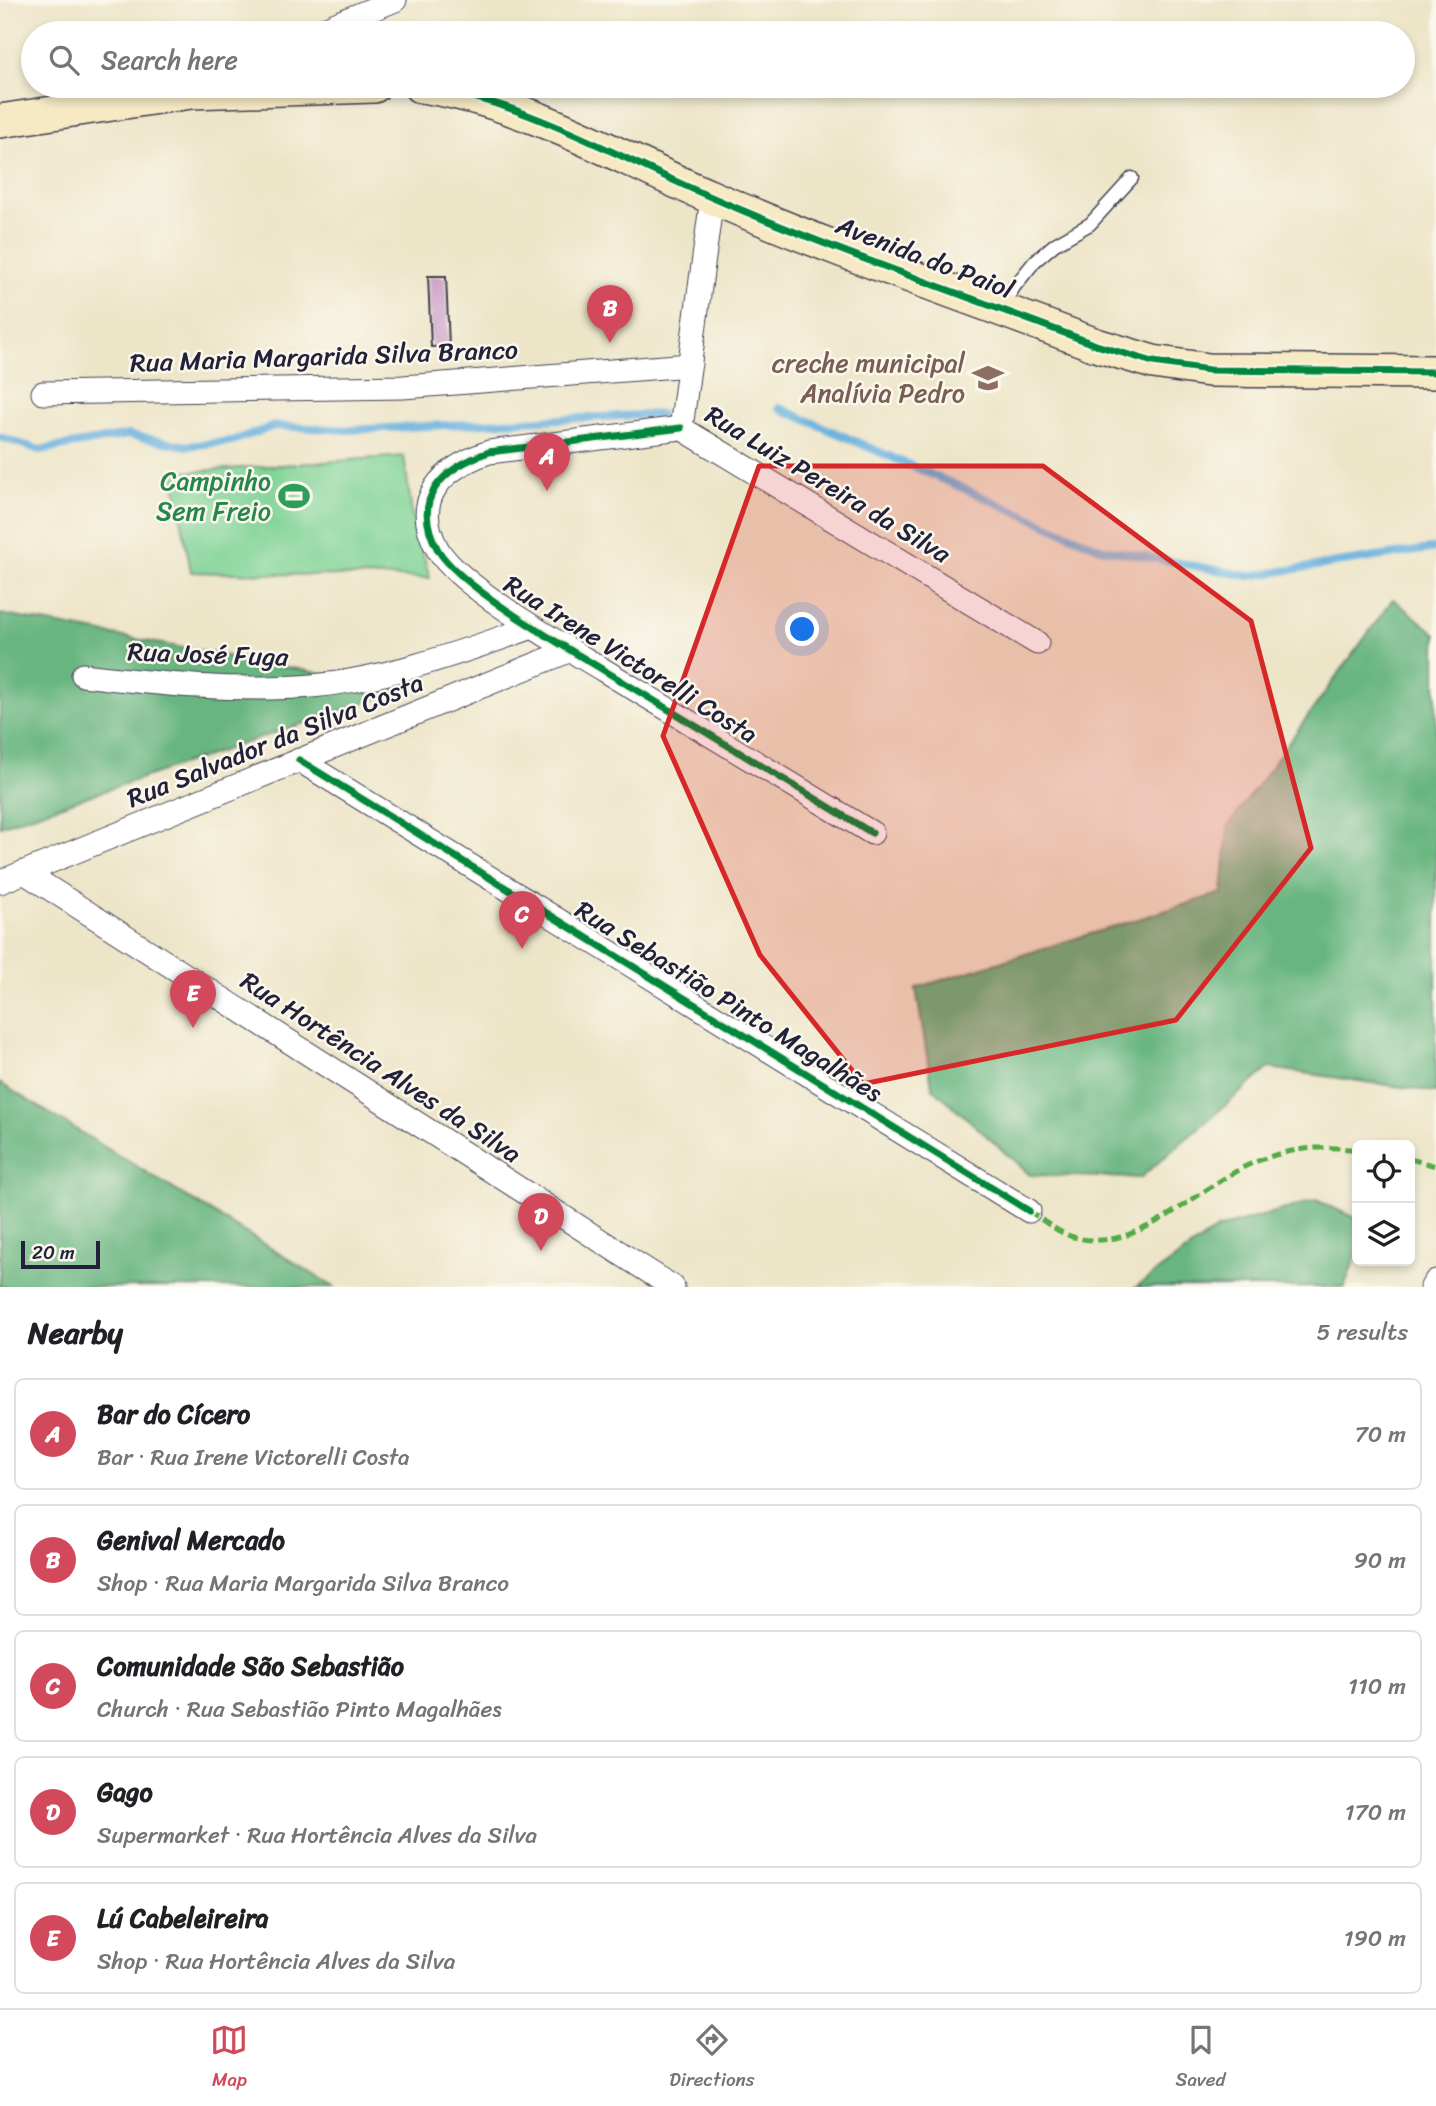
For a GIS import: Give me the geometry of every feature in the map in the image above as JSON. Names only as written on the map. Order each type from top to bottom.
[{"type":"street","points":[[343,21],[395,0]]},
{"type":"street","points":[[0,121],[142,98]]},
{"type":"street","name":"Avenida do Paiol","points":[[479,98],[503,106],[712,198],[1108,349],[1153,362],[1209,370],[1436,372]]},
{"type":"street","name":"Rua Luiz Pereira da Silva","points":[[712,198],[681,428],[1037,643]]},
{"type":"street","name":"Rua Maria Margarida Silva Branco","points":[[43,393],[403,387],[690,365]]},
{"type":"street","name":"Rua Irene Victorelli Costa","points":[[681,428],[489,452],[463,461],[445,474],[430,494],[428,519],[440,552],[454,569],[533,627],[872,833]]},
{"type":"street","name":"Rua José Fuga","points":[[83,675],[230,688],[314,685],[426,665],[533,627]]},
{"type":"street","name":"Rua Salvador da Silva Costa","points":[[0,882],[571,650]]},
{"type":"street","name":"Rua Sebastião Pinto Magalhães","points":[[299,760],[1028,1211]]},
{"type":"street","name":"Rua Hortência Alves da Silva","points":[[24,872],[673,1287]]},
{"type":"street","points":[[1432,1287],[1436,1281]]},
{"type":"lane","points":[[1002,309],[1014,287],[1035,261],[1055,243],[1090,224],[1132,178]]},
{"type":"highlighted area","points":[[759,466],[1043,466],[1251,621],[1311,848],[1176,1020],[863,1084],[760,955],[663,736]]},
{"type":"green space","name":"Campinho Sem Freio","points":[[404,456],[413,520],[430,578],[191,572],[173,473]]},
{"type":"green space","points":[[1393,599],[1436,634],[1436,1092],[1269,1068],[1140,1178],[1030,1175],[932,1087],[916,988],[1222,893],[1228,826]]},
{"type":"green space","points":[[0,614],[405,689],[0,826]]},
{"type":"green space","points":[[0,1083],[334,1287],[0,1287]]},
{"type":"green space","points":[[1316,1200],[1352,1217],[1352,1266],[1344,1287],[1136,1287],[1217,1229]]},
{"type":"building","points":[[428,276],[446,276],[449,346],[431,347]]},
{"type":"waterway","points":[[779,408],[1100,548],[1249,576],[1436,548]]},
{"type":"waterway","points":[[0,437],[40,450],[128,435],[187,446],[232,441],[274,426],[349,430],[660,414]]},
{"type":"marked path","points":[[1029,1211],[1070,1236],[1096,1240],[1121,1237],[1170,1214],[1240,1169],[1263,1159],[1310,1148],[1352,1150]]},
{"type":"marked path","points":[[1415,1160],[1436,1166]]},
{"type":"cycle path","points":[[475,98],[569,132],[711,197],[806,236],[1096,345],[1153,362],[1209,370],[1436,372]]},
{"type":"cycle path","points":[[681,428],[489,452],[472,459],[445,476],[429,500],[427,515],[430,532],[438,550],[468,581],[515,615],[872,833]]},
{"type":"cycle path","points":[[299,760],[1029,1211]]},
{"type":"place","name":"Genival Mercado","points":[[610,343]]},
{"type":"place","name":"creche municipal Analívia Pedro","points":[[988,378]]},
{"type":"place","name":"Bar do Cícero","points":[[547,491]]},
{"type":"place","name":"Campinho Sem Freio","points":[[294,496]]},
{"type":"place","name":"Comunidade São Sebastião","points":[[522,949]]},
{"type":"place","name":"Lú Cabeleireira","points":[[193,1028]]},
{"type":"place","name":"Gago","points":[[541,1251]]}]
